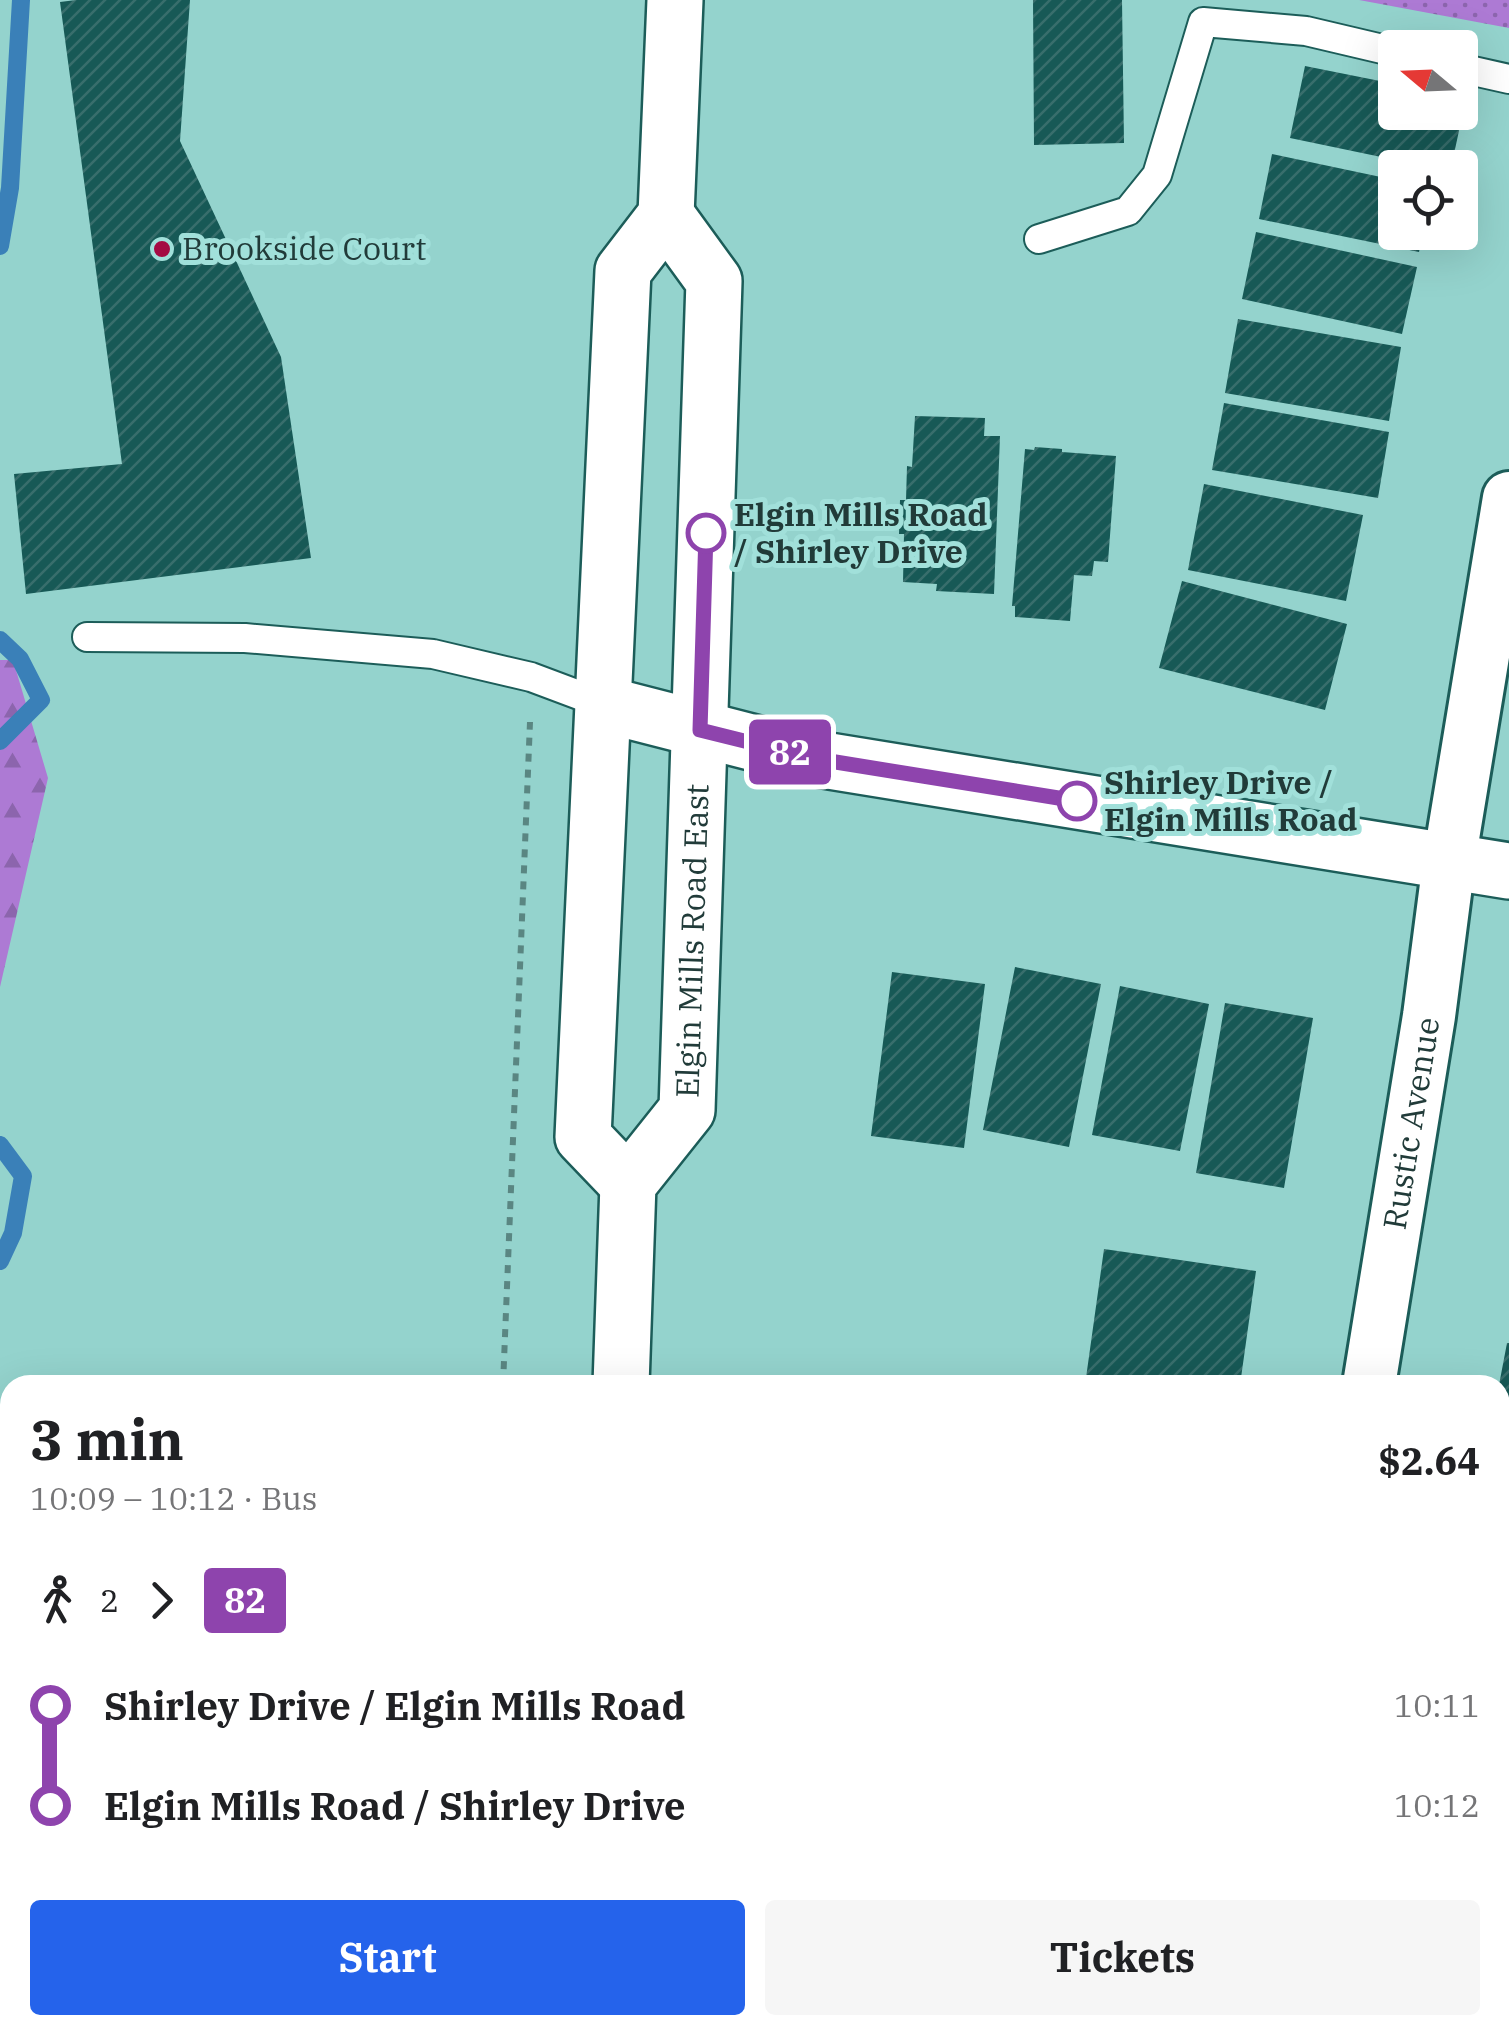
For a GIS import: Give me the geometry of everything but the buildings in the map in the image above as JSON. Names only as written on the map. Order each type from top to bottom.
[{"type":"main road","points":[[620,1375],[628,1184],[582,1137],[623,271],[666,215],[675,0]]},
{"type":"main road","name":"Elgin Mills Road East","points":[[628,1184],[687,1110],[714,280],[666,215]]},
{"type":"main road","points":[[603,704],[817,759],[1509,872]]},
{"type":"street","name":"Rustic Avenue","points":[[1371,1375],[1509,498]]},
{"type":"lane","points":[[1039,240],[1128,211],[1157,174],[1203,22],[1306,31],[1378,48]]},
{"type":"lane","points":[[1478,72],[1509,80]]},
{"type":"lane","points":[[88,637],[245,638],[433,654],[531,677],[603,704]]},
{"type":"path","points":[[503,1375],[529,732]]},
{"type":"green space","points":[[1359,0],[1509,0],[1509,28]]},
{"type":"green space","points":[[0,660],[13,660],[48,778],[0,987]]},
{"type":"waterway","points":[[0,246],[10,188],[21,0]]},
{"type":"waterway","points":[[0,640],[20,659],[41,700],[0,741]]},
{"type":"waterway","points":[[0,1145],[23,1176],[13,1233],[0,1261]]},
{"type":"bus line","name":"82","points":[[706,533],[700,730],[817,759],[1077,801]]},
{"type":"place","name":"Brookside Court","points":[[162,249]]},
{"type":"place","name":"Elgin Mills Road / Shirley Drive","points":[[706,533]]},
{"type":"place","name":"Shirley Drive / Elgin Mills Road","points":[[1077,801]]}]
